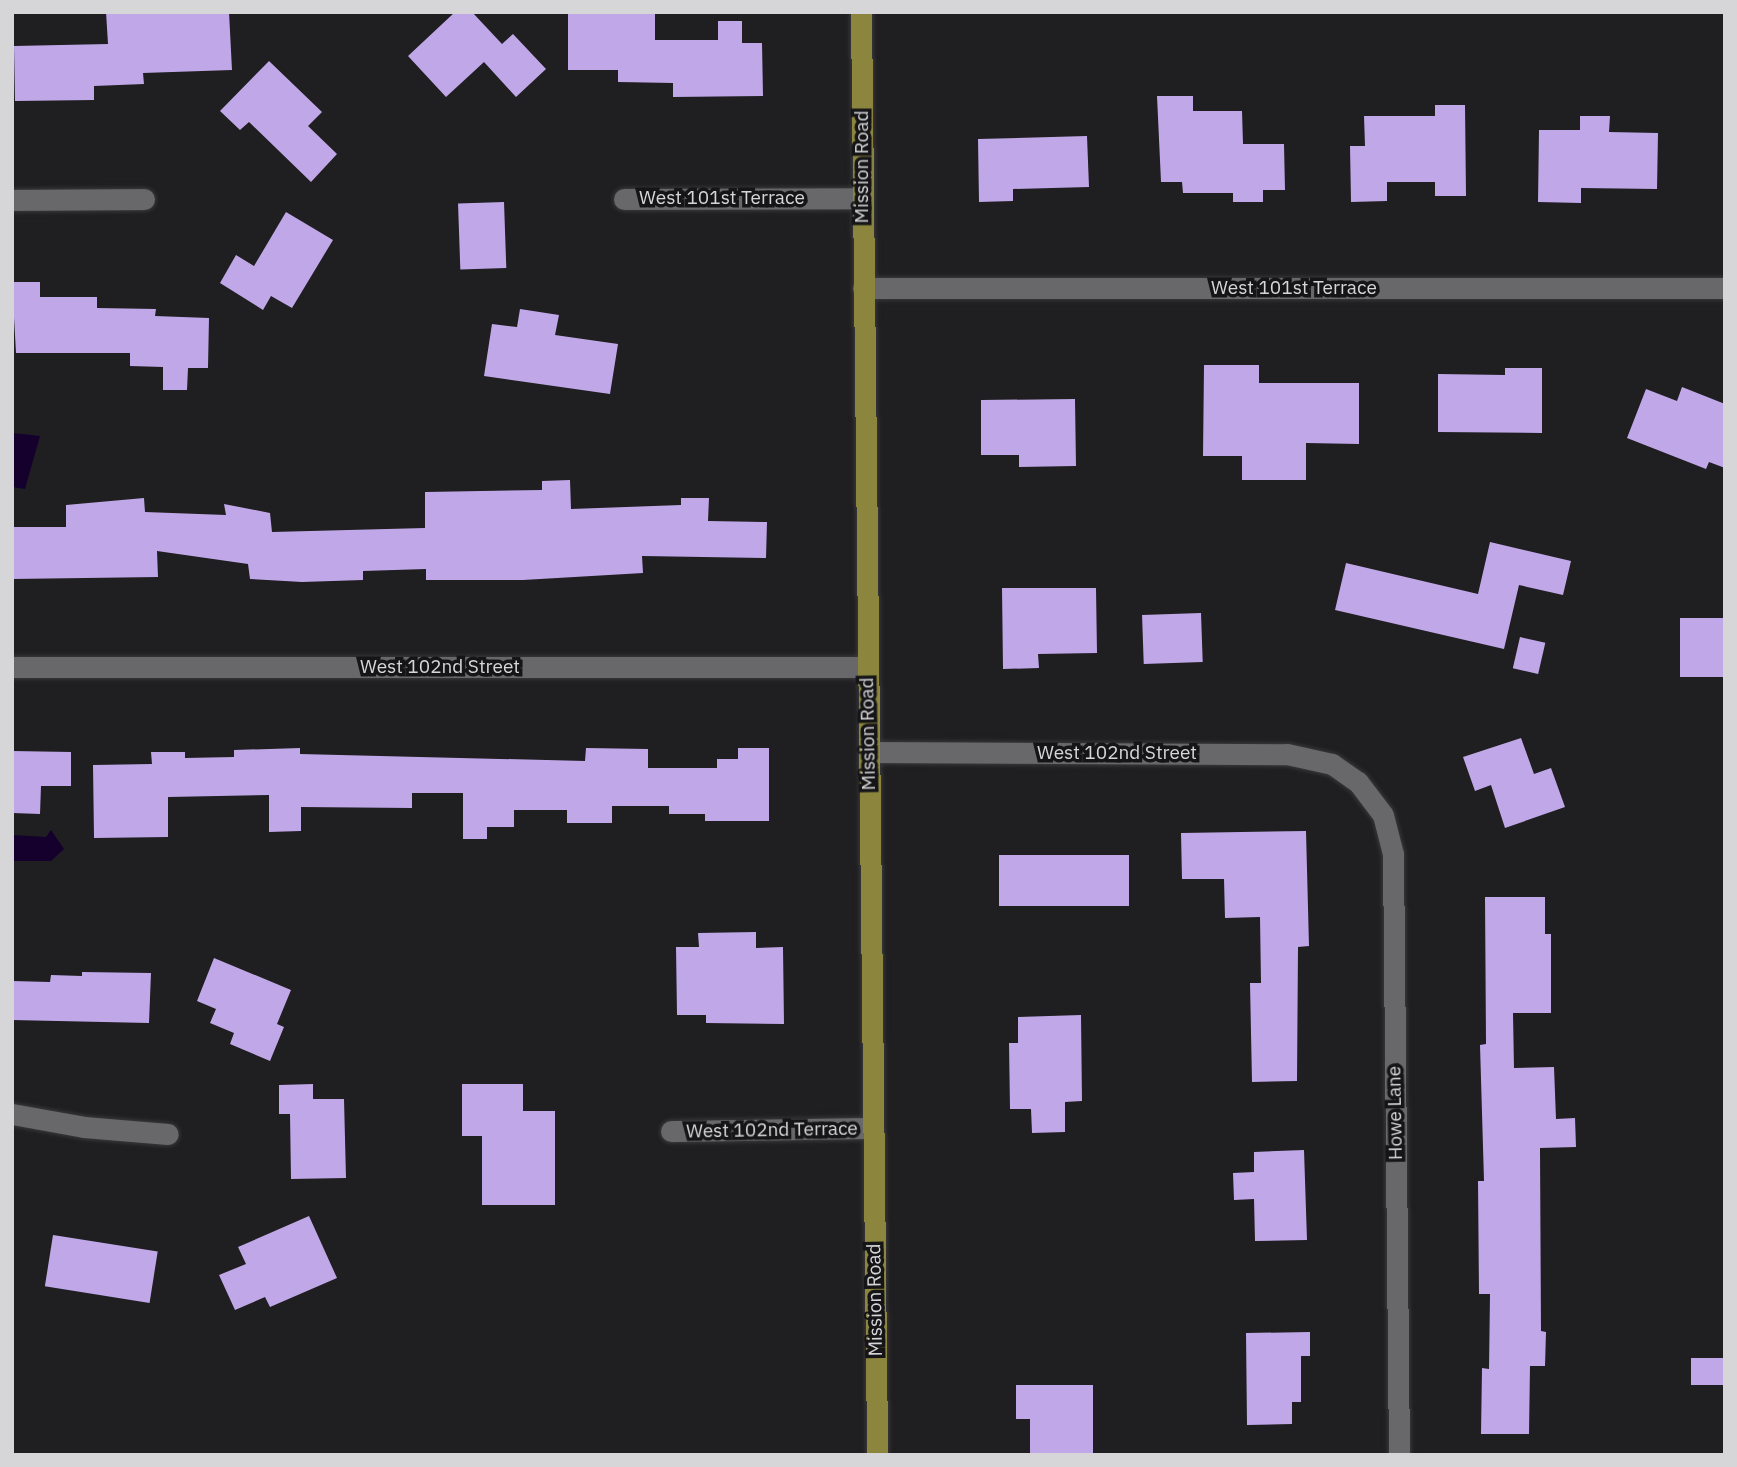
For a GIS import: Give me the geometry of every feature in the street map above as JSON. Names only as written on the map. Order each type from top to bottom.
[{"type":"main road","name":"Mission Road","points":[[861,12],[877,1455]]},
{"type":"street","name":"West 101st Terrace","points":[[624,199],[863,198]]},
{"type":"street","points":[[12,200],[144,199]]},
{"type":"street","name":"West 101st Terrace","points":[[863,288],[1725,288]]},
{"type":"street","name":"West 102nd Street","points":[[12,667],[867,667]]},
{"type":"street","name":"West 102nd Street","points":[[869,752],[1287,754],[1332,764],[1358,782]]},
{"type":"street","name":"Howe Lane","points":[[1358,782],[1383,815],[1393,854],[1399,1455]]},
{"type":"street","points":[[12,1114],[84,1127],[168,1134]]},
{"type":"street","name":"West 102nd Terrace","points":[[671,1131],[873,1128]]},
{"type":"shaded area","points":[[12,433],[40,436],[25,489],[12,487]]},
{"type":"shaded area","points":[[51,830],[64,849],[51,861],[12,861],[12,835],[46,837]]},
{"type":"building","points":[[106,12],[229,12],[232,70],[143,73],[144,84],[94,86],[94,100],[15,101],[14,46],[108,44]]},
{"type":"building","points":[[455,12],[472,12],[502,44],[513,34],[546,69],[516,97],[484,62],[446,97],[408,56]]},
{"type":"building","points":[[568,12],[655,12],[655,40],[718,40],[718,21],[742,21],[742,43],[762,43],[763,96],[673,97],[673,83],[618,82],[618,70],[568,70]]},
{"type":"building","points":[[269,61],[322,112],[308,126],[337,154],[311,182],[249,122],[240,130],[220,111]]},
{"type":"building","points":[[1157,96],[1193,96],[1193,111],[1242,111],[1243,144],[1284,144],[1285,190],[1263,190],[1263,202],[1233,202],[1233,193],[1183,193],[1182,182],[1161,182]]},
{"type":"building","points":[[1435,105],[1465,105],[1466,196],[1435,196],[1435,182],[1387,182],[1387,201],[1351,202],[1350,146],[1365,146],[1364,116],[1435,116]]},
{"type":"building","points":[[1580,116],[1610,116],[1609,132],[1658,133],[1657,189],[1581,188],[1581,203],[1538,202],[1539,130],[1580,130]]},
{"type":"building","points":[[1087,136],[1089,187],[1013,189],[1013,201],[979,202],[978,139]]},
{"type":"building","points":[[504,202],[506,268],[460,270],[458,204]]},
{"type":"building","points":[[286,212],[333,240],[292,308],[271,296],[263,310],[220,283],[236,255],[254,266]]},
{"type":"building","points":[[12,282],[40,282],[40,297],[97,297],[97,308],[156,309],[155,316],[209,318],[208,368],[188,368],[187,390],[163,390],[163,367],[130,366],[130,353],[16,353]]},
{"type":"building","points":[[520,309],[559,315],[555,335],[618,344],[610,394],[484,376],[492,324],[517,327]]},
{"type":"building","points":[[1204,365],[1259,365],[1259,383],[1359,383],[1359,444],[1306,443],[1306,480],[1242,480],[1242,456],[1203,456]]},
{"type":"building","points":[[1505,368],[1542,368],[1542,433],[1438,432],[1438,374],[1505,375]]},
{"type":"building","points":[[1682,387],[1725,404],[1725,468],[1709,462],[1706,469],[1627,438],[1646,389],[1677,401]]},
{"type":"building","points":[[1075,399],[1076,466],[1019,467],[1019,455],[981,455],[981,400]]},
{"type":"building","points":[[570,480],[571,509],[681,505],[681,498],[709,498],[708,521],[767,522],[766,558],[642,556],[643,573],[523,580],[426,580],[426,569],[363,571],[363,580],[302,582],[250,579],[248,564],[157,551],[158,577],[12,579],[12,527],[66,527],[66,505],[144,498],[145,512],[226,515],[224,504],[270,513],[272,532],[425,528],[425,492],[542,490],[542,481]]},
{"type":"building","points":[[1490,542],[1571,561],[1563,595],[1519,585],[1504,649],[1335,610],[1346,563],[1478,594]]},
{"type":"building","points":[[1002,588],[1096,588],[1097,653],[1038,654],[1039,668],[1003,669]]},
{"type":"building","points":[[1201,613],[1203,662],[1144,664],[1142,615]]},
{"type":"building","points":[[1680,618],[1725,618],[1725,677],[1680,677]]},
{"type":"building","points":[[1520,637],[1545,643],[1538,674],[1513,668]]},
{"type":"building","points":[[1521,738],[1534,774],[1551,768],[1565,807],[1505,828],[1491,785],[1475,791],[1463,757]]},
{"type":"building","points":[[300,748],[300,754],[585,761],[586,748],[648,749],[648,768],[717,768],[717,759],[738,759],[738,748],[769,748],[769,821],[705,821],[705,814],[669,814],[669,806],[612,806],[612,823],[567,823],[567,810],[514,810],[514,827],[487,827],[487,839],[463,839],[463,793],[412,793],[412,808],[301,807],[301,831],[269,832],[269,795],[168,797],[168,837],[94,838],[93,765],[152,764],[151,752],[185,752],[185,758],[234,757],[234,750]]},
{"type":"building","points":[[12,751],[71,752],[71,786],[41,786],[40,814],[12,813]]},
{"type":"building","points":[[1306,831],[1309,946],[1298,947],[1297,1081],[1252,1082],[1250,983],[1261,983],[1260,917],[1225,918],[1224,879],[1182,879],[1181,833]]},
{"type":"building","points":[[999,855],[1129,855],[1129,906],[999,906]]},
{"type":"building","points":[[1485,897],[1545,897],[1545,934],[1551,934],[1551,1013],[1513,1013],[1514,1068],[1554,1067],[1556,1119],[1575,1118],[1576,1147],[1540,1148],[1541,1331],[1546,1332],[1545,1366],[1530,1366],[1529,1434],[1481,1434],[1482,1368],[1489,1369],[1490,1294],[1479,1294],[1478,1181],[1484,1181],[1480,1045],[1486,1044]]},
{"type":"building","points":[[756,932],[756,948],[783,947],[784,1024],[706,1023],[706,1015],[677,1015],[676,947],[699,947],[698,933]]},
{"type":"building","points":[[214,958],[291,990],[277,1024],[284,1027],[270,1061],[230,1044],[234,1033],[210,1023],[216,1009],[197,1001]]},
{"type":"building","points":[[82,972],[151,973],[149,1023],[12,1020],[12,981],[50,982],[51,975],[82,976]]},
{"type":"building","points":[[1081,1015],[1082,1101],[1065,1102],[1065,1132],[1032,1133],[1031,1109],[1010,1109],[1009,1043],[1018,1043],[1018,1017]]},
{"type":"building","points":[[313,1084],[313,1099],[344,1099],[346,1178],[291,1179],[290,1114],[279,1114],[279,1085]]},
{"type":"building","points":[[462,1084],[523,1084],[523,1111],[555,1111],[555,1205],[482,1205],[482,1136],[462,1136]]},
{"type":"building","points":[[1304,1150],[1307,1240],[1255,1241],[1254,1199],[1234,1200],[1233,1173],[1254,1172],[1254,1152]]},
{"type":"building","points":[[309,1216],[337,1278],[270,1307],[265,1297],[235,1310],[219,1275],[246,1264],[238,1247]]},
{"type":"building","points":[[53,1235],[158,1252],[150,1303],[45,1286]]},
{"type":"building","points":[[1310,1332],[1310,1356],[1301,1356],[1301,1402],[1292,1402],[1292,1424],[1247,1425],[1246,1333]]},
{"type":"building","points":[[1691,1358],[1725,1358],[1725,1385],[1691,1385]]},
{"type":"building","points":[[1016,1385],[1093,1385],[1093,1454],[1030,1455],[1030,1419],[1016,1419]]}]
